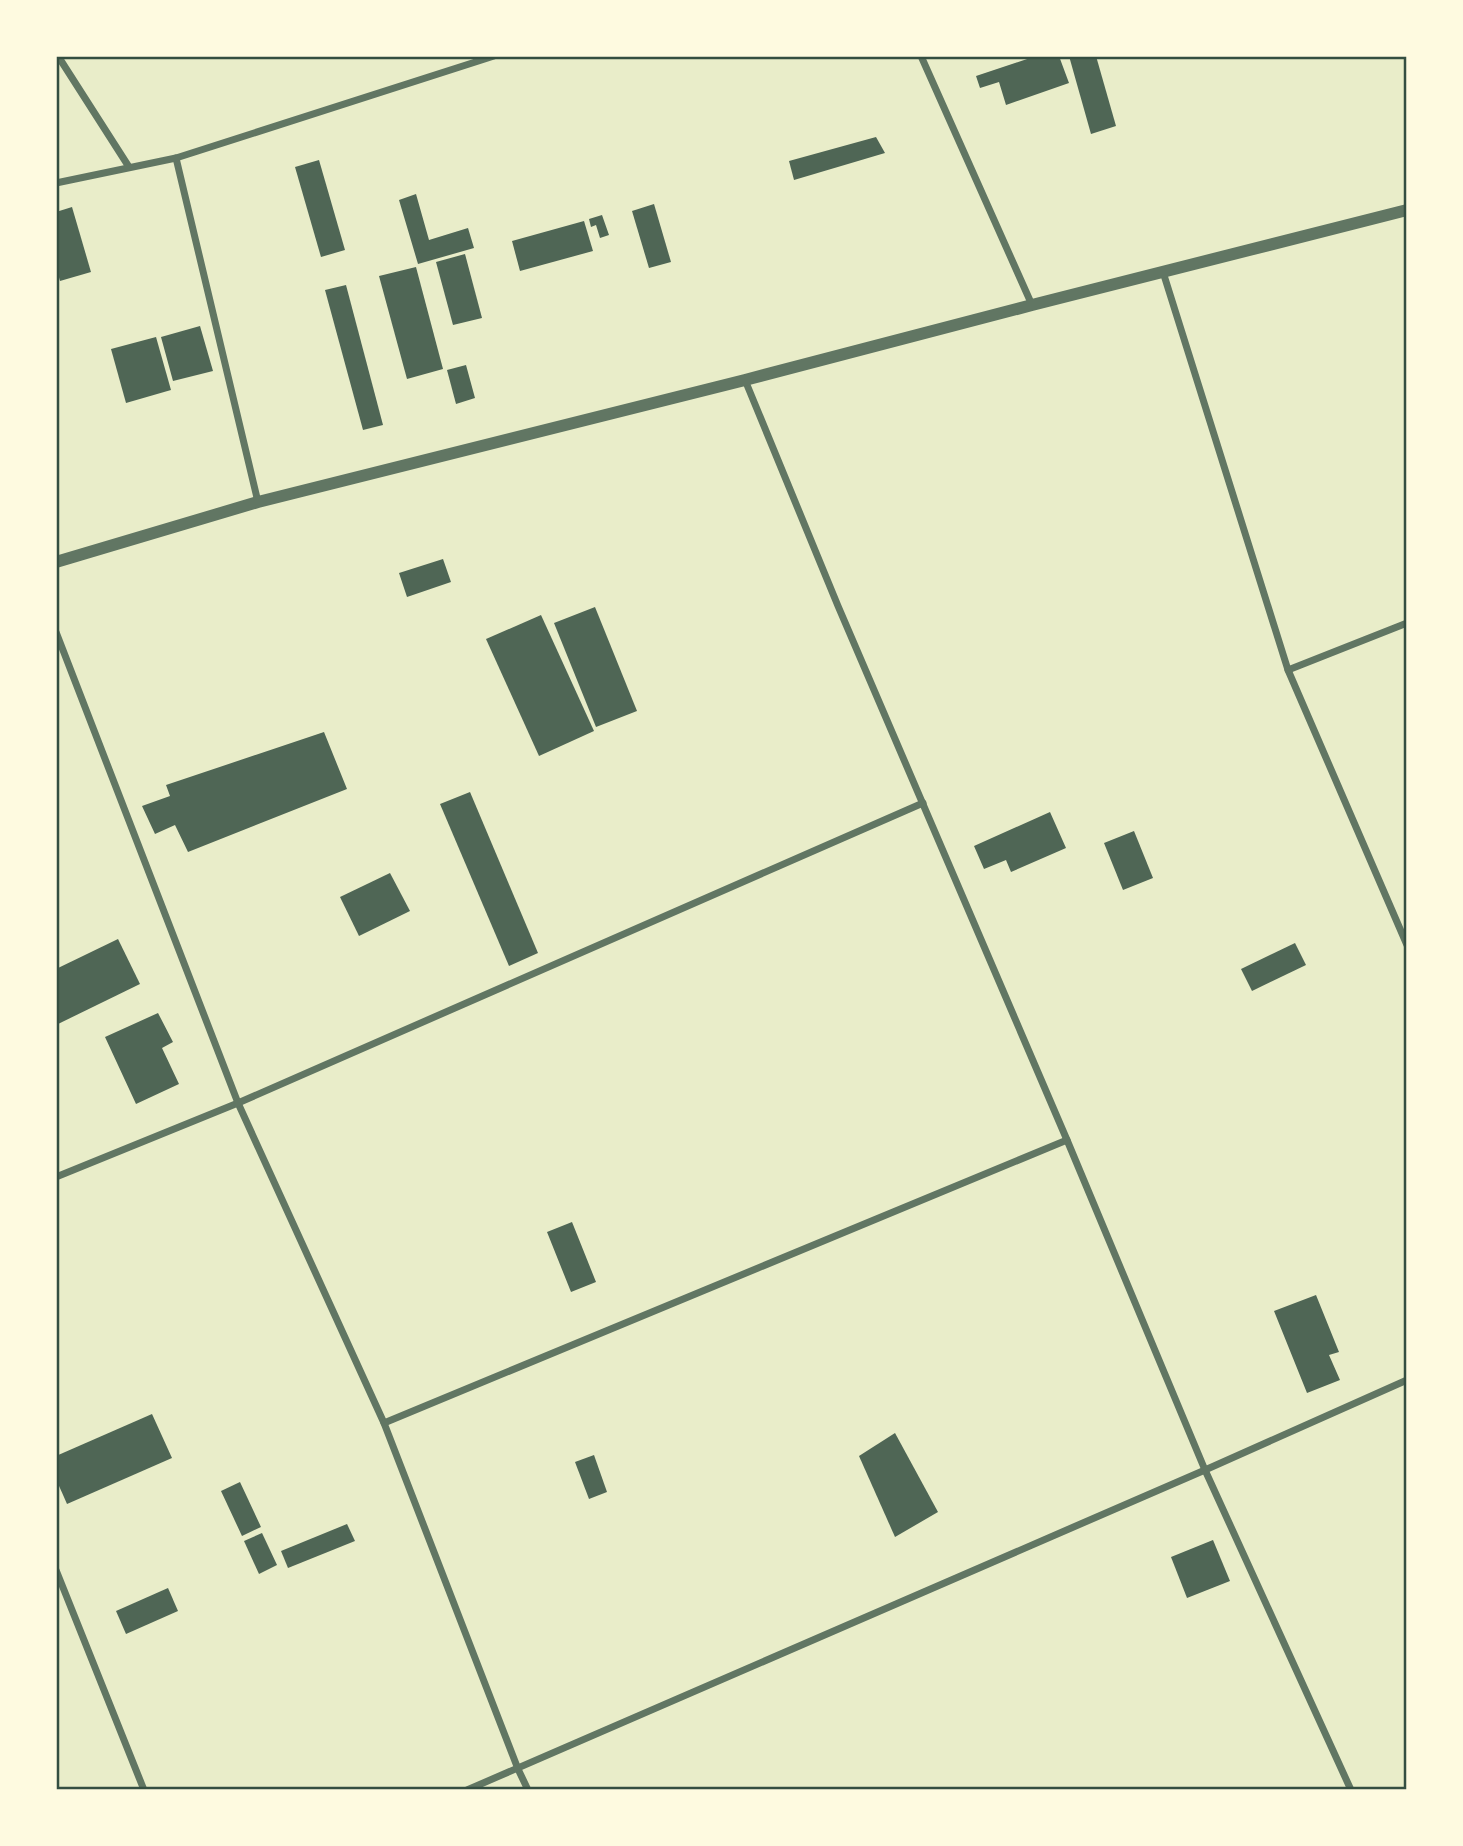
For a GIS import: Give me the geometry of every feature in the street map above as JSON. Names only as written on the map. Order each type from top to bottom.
[{"type":"street","points":[[58,56],[129,167]]},
{"type":"street","points":[[456,56],[461,65]]},
{"type":"street","points":[[56,183],[176,158],[494,56]]},
{"type":"street","points":[[921,56],[1032,305]]},
{"type":"street","points":[[176,158],[258,502]]},
{"type":"street","points":[[56,562],[258,502],[1407,210]]},
{"type":"street","points":[[1163,272],[1288,670],[1407,945]]},
{"type":"street","points":[[745,380],[838,606],[1205,1470],[1351,1790]]},
{"type":"street","points":[[1288,670],[1407,623]]},
{"type":"street","points":[[56,632],[238,1103],[384,1423],[528,1790]]},
{"type":"street","points":[[56,1177],[238,1103],[923,803]]},
{"type":"street","points":[[384,1423],[1067,1140]]},
{"type":"street","points":[[467,1790],[1407,1380]]},
{"type":"street","points":[[56,1570],[144,1790]]},
{"type":"building","points":[[1036,56],[1059,56],[1069,83],[1006,105],[999,82],[980,88],[976,76]]},
{"type":"building","points":[[1069,56],[1096,56],[1116,126],[1091,134]]},
{"type":"building","points":[[876,137],[885,153],[794,180],[789,161]]},
{"type":"building","points":[[319,160],[345,250],[321,257],[295,167]]},
{"type":"building","points":[[416,194],[429,240],[468,228],[474,248],[418,264],[399,200]]},
{"type":"building","points":[[654,204],[671,262],[649,268],[632,211]]},
{"type":"building","points":[[72,207],[91,272],[60,281],[56,266],[56,212]]},
{"type":"building","points":[[602,215],[609,235],[600,238],[596,225],[591,227],[589,219]]},
{"type":"building","points":[[584,221],[593,251],[520,271],[512,241]]},
{"type":"building","points":[[465,254],[482,318],[453,325],[436,262]]},
{"type":"building","points":[[416,267],[443,369],[407,379],[379,276]]},
{"type":"building","points":[[346,285],[383,425],[363,430],[325,290]]},
{"type":"building","points":[[200,326],[213,371],[173,381],[161,337]]},
{"type":"building","points":[[156,337],[171,390],[126,403],[111,349]]},
{"type":"building","points":[[466,365],[475,398],[456,404],[447,370]]},
{"type":"building","points":[[443,559],[451,582],[407,597],[399,573]]},
{"type":"building","points":[[595,607],[637,711],[596,727],[554,623]]},
{"type":"building","points":[[541,615],[594,731],[539,756],[486,639]]},
{"type":"building","points":[[324,732],[347,789],[188,852],[175,825],[155,834],[142,806],[170,796],[166,785]]},
{"type":"building","points":[[470,792],[538,953],[509,966],[440,804]]},
{"type":"building","points":[[1050,812],[1066,848],[1011,872],[1006,860],[984,869],[974,846]]},
{"type":"building","points":[[1134,831],[1153,878],[1123,890],[1104,843]]},
{"type":"building","points":[[390,873],[410,911],[359,936],[340,897]]},
{"type":"building","points":[[118,939],[140,984],[56,1025],[56,969]]},
{"type":"building","points":[[1295,943],[1306,965],[1252,991],[1241,969]]},
{"type":"building","points":[[158,1013],[173,1042],[162,1048],[179,1084],[136,1104],[105,1037]]},
{"type":"building","points":[[572,1222],[596,1282],[571,1292],[547,1232]]},
{"type":"building","points":[[1316,1295],[1339,1352],[1329,1355],[1340,1380],[1307,1393],[1274,1311]]},
{"type":"building","points":[[152,1414],[172,1458],[67,1504],[56,1479],[56,1456]]},
{"type":"building","points":[[895,1433],[938,1512],[895,1537],[859,1456]]},
{"type":"building","points":[[594,1455],[607,1492],[589,1499],[575,1462]]},
{"type":"building","points":[[240,1482],[261,1527],[242,1536],[221,1491]]},
{"type":"building","points":[[347,1524],[355,1541],[288,1568],[281,1551]]},
{"type":"building","points":[[262,1533],[277,1565],[259,1574],[244,1541]]},
{"type":"building","points":[[1213,1540],[1230,1581],[1187,1598],[1171,1557]]},
{"type":"building","points":[[168,1588],[178,1611],[126,1634],[116,1611]]}]
